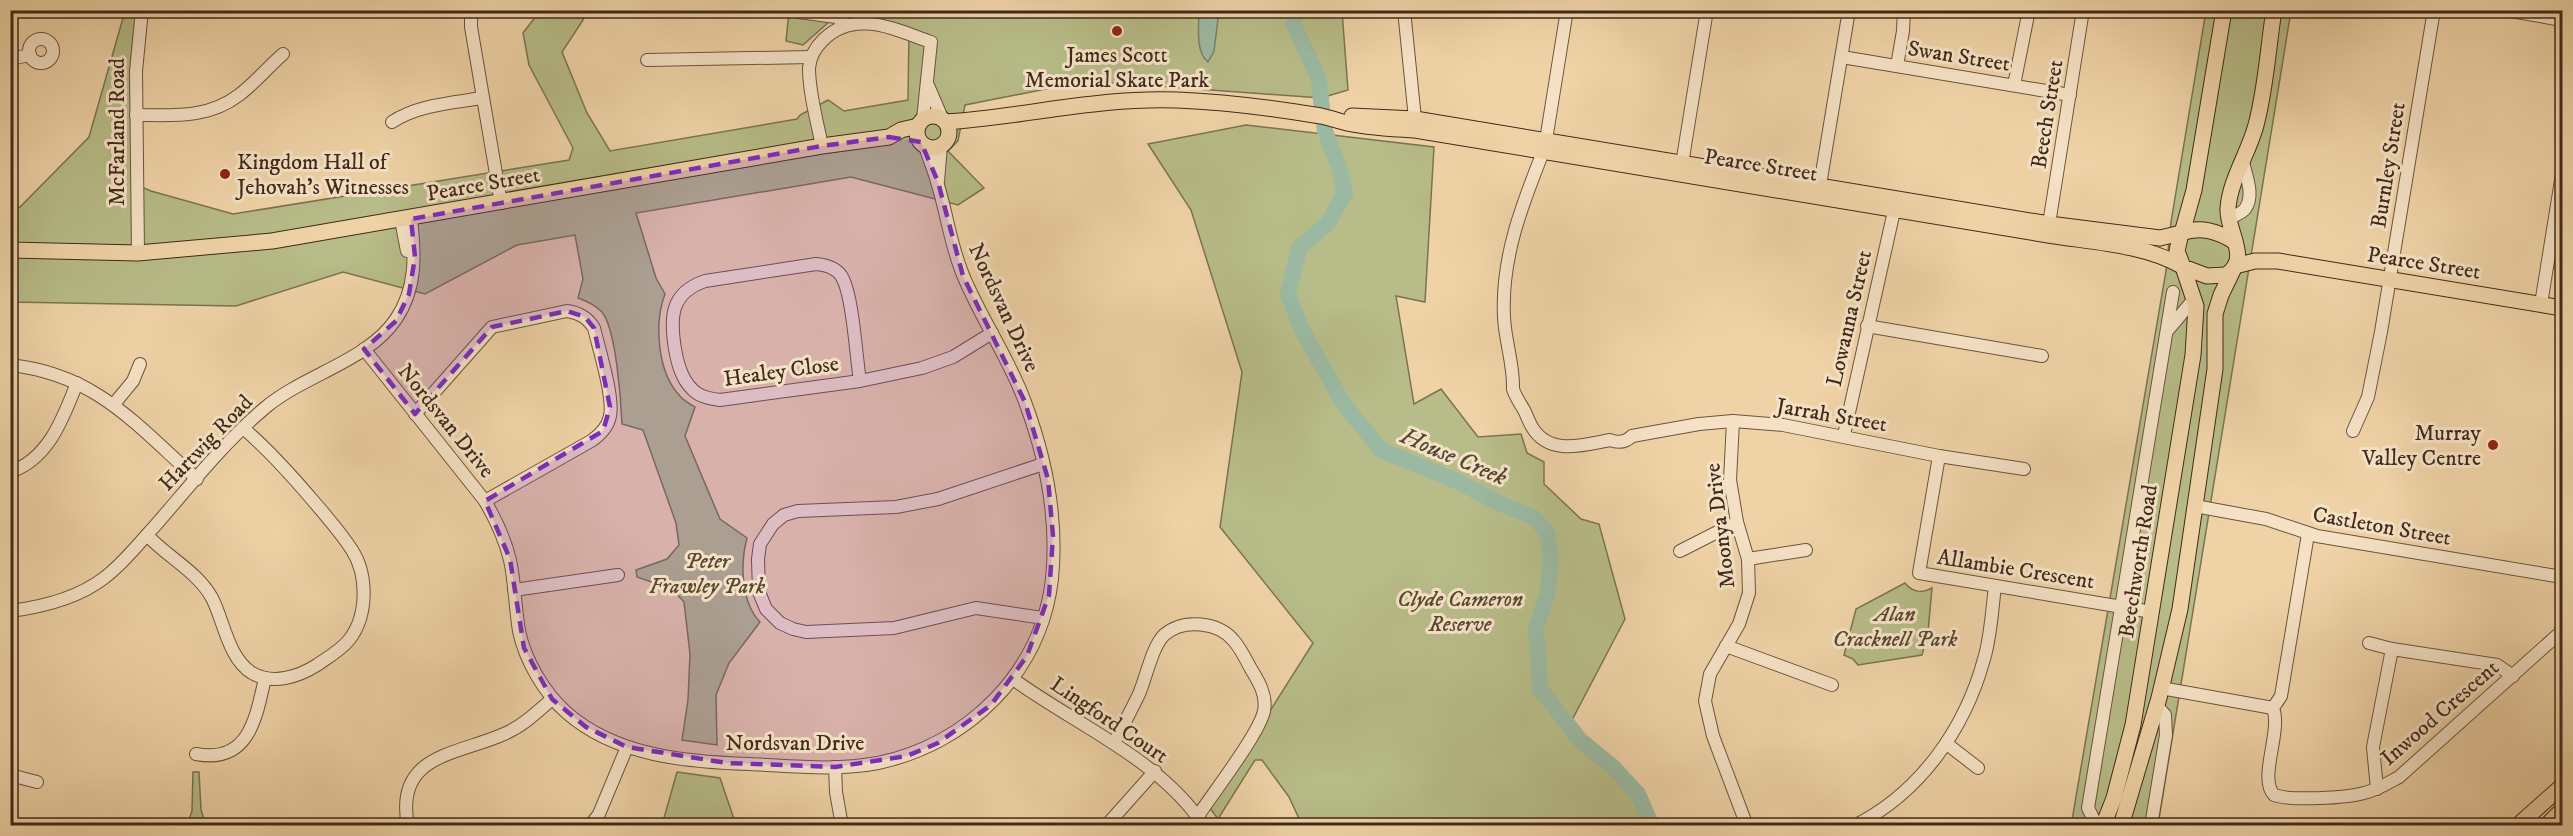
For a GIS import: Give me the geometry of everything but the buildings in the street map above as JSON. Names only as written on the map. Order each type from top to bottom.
[{"type":"main road","points":[[2224,10],[2194,190],[2177,251],[2182,266],[2211,277],[2226,275],[2235,267]]},
{"type":"main road","points":[[2121,825],[2157,706],[2180,609],[2215,369],[2215,314],[2239,255],[2228,219],[2230,196],[2257,123],[2274,10]]},
{"type":"main road","name":"Pearce Street","points":[[944,120],[990,119],[1072,106],[1144,100],[1208,101],[1331,118],[1348,115],[1819,190]]},
{"type":"main road","points":[[932,116],[944,120],[950,129],[945,142],[934,148],[923,144],[918,137],[921,123],[932,116]]},
{"type":"main road","name":"Pearce Street","points":[[945,142],[990,119]]},
{"type":"main road","name":"Pearce Street","points":[[10,250],[138,253],[272,241],[889,136],[921,123]]},
{"type":"main road","name":"Pearce Street","points":[[889,136],[923,144]]},
{"type":"main road","name":"Pearce Street","points":[[1544,146],[1682,164],[1895,205],[2048,230],[2156,254],[2182,266]]},
{"type":"main road","name":"Pearce Street","points":[[2048,230],[2160,238],[2181,233]]},
{"type":"main road","points":[[2181,233],[2206,230],[2221,234],[2235,242]]},
{"type":"main road","name":"Pearce Street","points":[[2235,242],[2278,261]]},
{"type":"main road","name":"Pearce Street","points":[[2235,267],[2255,261],[2278,261],[2562,308]]},
{"type":"main road","name":"Beechworth Road","points":[[2103,825],[2114,798],[2133,725],[2193,355],[2196,317],[2194,299],[2182,266]]},
{"type":"main road","points":[[2152,612],[2180,609]]},
{"type":"main road","points":[[2517,825],[2562,786]]},
{"type":"main road","points":[[2546,825],[2562,810]]},
{"type":"street","name":"McFarland Road","points":[[138,253],[137,47],[142,10]]},
{"type":"street","points":[[471,10],[471,27],[482,98],[501,203]]},
{"type":"street","points":[[1404,10],[1415,125]]},
{"type":"street","name":"Jarrah Street","points":[[1567,10],[1544,146],[1512,238],[1504,288],[1506,339],[1514,378],[1524,399],[1524,409],[1538,436],[1552,444],[1571,447],[1610,440],[1616,442],[1628,440],[1632,436],[1733,421],[1783,425],[1844,435],[1939,456],[2024,469]]},
{"type":"street","points":[[1682,164],[1707,10]]},
{"type":"street","points":[[1819,190],[1849,10]]},
{"type":"street","points":[[1897,66],[1904,10]]},
{"type":"street","points":[[2014,85],[2029,10]]},
{"type":"street","name":"Beech Street","points":[[2048,230],[2083,10]]},
{"type":"street","name":"Burnley Street","points":[[2354,431],[2368,397],[2390,279],[2434,10]]},
{"type":"street","points":[[2505,10],[2562,20]]},
{"type":"street","points":[[799,12],[836,17],[846,25]]},
{"type":"street","points":[[822,146],[810,76],[811,57],[830,33],[846,25],[877,24],[907,31],[931,42],[921,123]]},
{"type":"street","points":[[136,115],[191,114],[212,110],[240,95],[283,54]]},
{"type":"street","points":[[10,59],[30,55]]},
{"type":"street","points":[[647,60],[811,57]]},
{"type":"street","name":"Swan Street","points":[[1842,57],[2070,95]]},
{"type":"street","points":[[927,82],[944,120]]},
{"type":"street","points":[[392,122],[404,114],[419,110],[482,98]]},
{"type":"street","name":"Nordsvan Drive","points":[[938,182],[945,142]]},
{"type":"street","name":"Nordsvan Drive","points":[[364,349],[485,501],[499,525],[510,559],[524,648],[552,699],[586,727],[627,747],[692,760],[835,767],[875,764],[907,756],[938,743],[974,719],[991,705],[1013,679],[1027,656],[1043,618],[1052,580],[1051,499],[1025,402],[963,276],[947,229],[938,182],[923,144]]},
{"type":"street","points":[[2541,304],[2562,174]]},
{"type":"street","name":"Lowanna Street","points":[[1844,435],[1895,205]]},
{"type":"street","name":"Hartwig Road","points":[[10,611],[52,603],[94,585],[117,567],[243,428],[282,395],[364,349],[382,336],[396,321],[412,279],[415,255],[406,219]]},
{"type":"street","name":"Healey Close","points":[[860,381],[847,293],[843,278],[834,268],[816,264],[705,281],[688,288],[674,309],[672,326],[677,361],[682,374],[697,393],[709,399],[738,398],[860,381],[922,368],[953,357],[992,333]]},
{"type":"street","name":"Beechworth Road","points":[[2097,825],[2088,808],[2173,292]]},
{"type":"street","points":[[2167,331],[2194,299]]},
{"type":"street","points":[[415,414],[492,327],[567,311],[578,313],[590,322],[594,328],[610,399],[611,414],[608,422],[598,437],[485,501]]},
{"type":"street","points":[[1867,326],[2042,356]]},
{"type":"street","points":[[114,404],[133,381],[140,364]]},
{"type":"street","points":[[10,365],[54,372],[114,404],[197,479]]},
{"type":"street","points":[[10,472],[29,463],[47,445],[77,383]]},
{"type":"street","name":"Moonya Drive","points":[[1733,421],[1730,480],[1737,522],[1748,559],[1749,593],[1742,617],[1710,674],[1705,700],[1713,736],[1747,825]]},
{"type":"street","points":[[147,535],[199,580],[211,597],[240,661],[254,673],[265,678],[277,679],[298,675],[327,658],[348,641],[357,626],[362,611],[363,595],[359,567],[353,552],[306,493],[243,428]]},
{"type":"street","name":"Allambie Crescent","points":[[1939,456],[1919,573],[2152,612]]},
{"type":"street","points":[[1043,464],[938,499],[896,507],[798,511],[784,515],[773,524],[760,544],[758,574],[759,592],[766,609],[780,623],[806,632],[894,628],[976,608],[1043,618]]},
{"type":"street","name":"Castleton Street","points":[[2195,506],[2266,519],[2308,534],[2562,577]]},
{"type":"street","points":[[1680,551],[1737,522]]},
{"type":"street","name":"Inwood Crescent","points":[[2308,534],[2281,696],[2273,708],[2276,723],[2268,785],[2274,795],[2287,798],[2344,796],[2376,789],[2399,777],[2562,631]]},
{"type":"street","points":[[1748,559],[1806,550]]},
{"type":"street","points":[[514,590],[618,575]]},
{"type":"street","points":[[1854,825],[1883,808],[1930,765],[1947,744],[1967,709],[1985,658],[1995,586]]},
{"type":"street","points":[[1114,743],[1139,694],[1158,644],[1165,634],[1176,628],[1192,625],[1214,626],[1235,641],[1260,685],[1265,699],[1264,711],[1201,821]]},
{"type":"street","points":[[2369,643],[2392,649],[2497,665],[2513,676]]},
{"type":"street","points":[[1726,646],[1832,685]]},
{"type":"street","points":[[2376,789],[2373,747],[2392,649]]},
{"type":"street","points":[[196,754],[220,755],[231,751],[250,732],[256,719],[265,678]]},
{"type":"street","name":"Lingford Court","points":[[1013,679],[1155,771],[1201,821]]},
{"type":"street","points":[[2161,687],[2273,708]]},
{"type":"street","points":[[408,825],[406,805],[410,785],[425,764],[513,730],[552,699]]},
{"type":"street","points":[[2151,825],[2166,735],[2165,715],[2157,706]]},
{"type":"street","points":[[1947,744],[1978,768]]},
{"type":"street","points":[[590,825],[599,813],[627,747]]},
{"type":"street","points":[[835,767],[836,792],[842,825]]},
{"type":"street","points":[[1106,825],[1155,771]]},
{"type":"street","points":[[10,775],[36,782]]},
{"type":"highlighted area","points":[[889,137],[921,142],[938,182],[963,276],[1025,402],[1048,479],[1053,536],[1049,595],[1027,656],[991,705],[938,743],[907,756],[835,767],[727,763],[627,747],[586,727],[552,699],[524,648],[510,559],[485,501],[603,431],[610,407],[594,328],[585,317],[567,311],[492,327],[415,414],[364,349],[396,321],[409,294],[415,257],[411,219],[822,146]]},
{"type":"green space","name":"Peter Frawley Park","points":[[125,11],[136,11],[132,48],[132,183],[151,191],[233,214],[569,160],[573,148],[529,65],[523,33],[540,11],[585,11],[583,20],[562,52],[587,113],[610,151],[797,119],[800,115],[828,100],[844,111],[908,100],[909,30],[830,21],[803,45],[786,41],[789,12],[787,11],[1342,11],[1348,90],[1321,98],[1115,83],[1051,88],[965,105],[958,141],[948,151],[984,188],[958,205],[851,177],[636,213],[656,278],[665,294],[659,319],[662,361],[672,386],[683,399],[695,407],[685,436],[720,519],[747,538],[743,559],[744,582],[749,604],[760,622],[729,663],[716,695],[717,745],[682,740],[688,700],[690,654],[684,602],[672,589],[637,577],[636,570],[667,559],[679,545],[676,523],[643,430],[622,424],[617,365],[607,321],[597,307],[578,298],[583,279],[575,235],[517,245],[425,294],[343,272],[236,306],[11,302],[11,209],[20,207],[89,137]]},
{"type":"green space","points":[[2206,11],[2291,11],[2158,825],[2071,826],[2166,271],[2171,222]]},
{"type":"green space","name":"Clyde Cameron Reserve","points":[[1246,125],[1434,147],[1425,302],[1396,296],[1414,404],[1441,389],[1478,437],[1521,434],[1527,453],[1544,462],[1544,484],[1581,519],[1599,524],[1625,619],[1571,722],[1596,758],[1639,805],[1648,825],[1302,825],[1289,797],[1262,760],[1255,760],[1218,819],[1209,807],[1313,643],[1220,527],[1242,372],[1191,210],[1148,144]]},
{"type":"green space","name":"Alan Cracknell Park","points":[[1905,583],[1917,591],[1932,588],[1928,632],[1922,655],[1858,665],[1853,659],[1844,655],[1856,609]]},
{"type":"green space","points":[[193,772],[199,772],[201,810],[206,825],[187,825],[192,811]]},
{"type":"green space","points":[[677,772],[720,778],[734,819],[747,825],[662,825]]},
{"type":"shaded area","points":[[1199,11],[1219,11],[1214,51],[1208,62],[1199,45]]},
{"type":"waterway","name":"House Creek","points":[[1294,10],[1294,25],[1318,77],[1325,131],[1339,167],[1345,193],[1328,223],[1299,248],[1288,294],[1302,330],[1343,403],[1381,450],[1459,482],[1494,501],[1533,517],[1547,532],[1551,559],[1547,595],[1536,628],[1540,689],[1580,740],[1613,767],[1638,794],[1652,826]]},
{"type":"place","name":"James Scott Memorial Skate Park","points":[[1117,31]]},
{"type":"place","name":"Kingdom Hall of Jehovah's Witnesses","points":[[225,174]]},
{"type":"place","name":"Murray Valley Centre","points":[[2493,445]]}]
